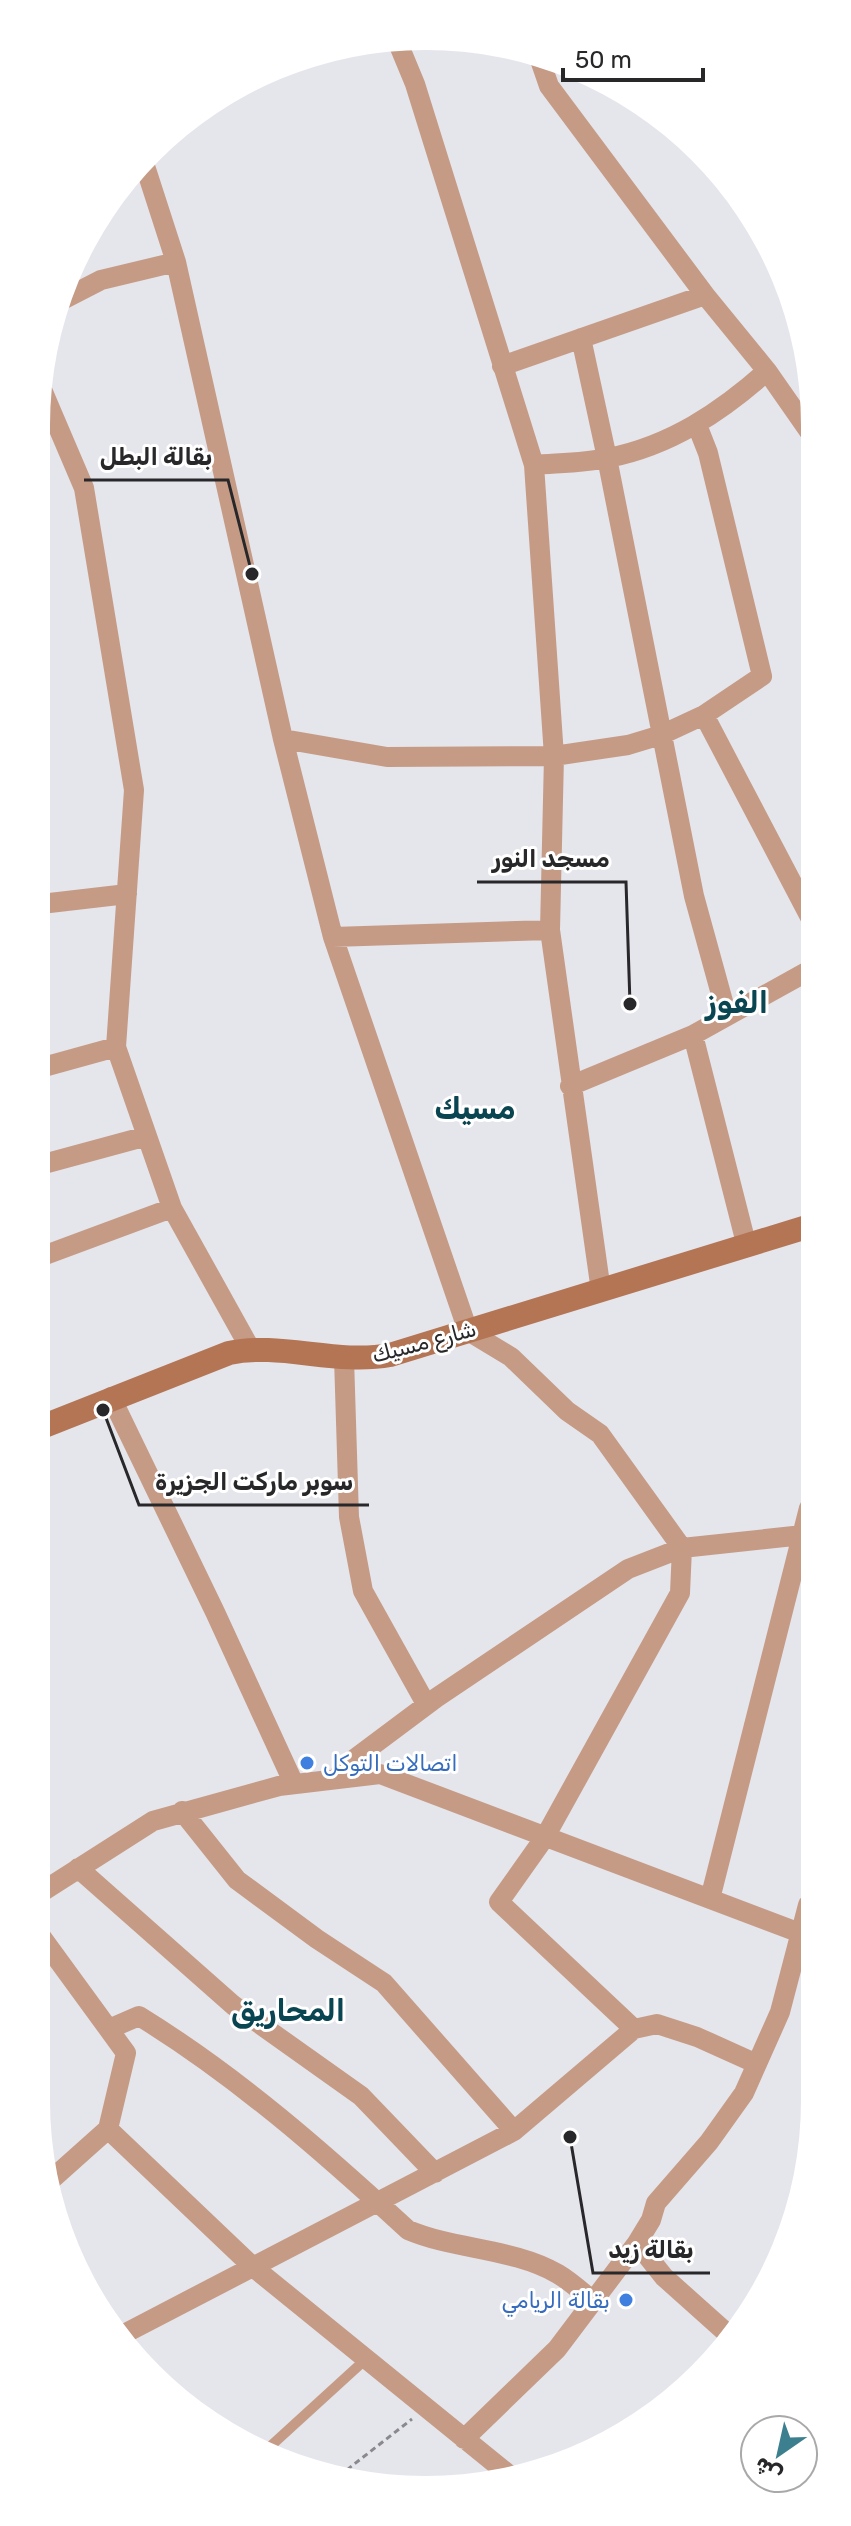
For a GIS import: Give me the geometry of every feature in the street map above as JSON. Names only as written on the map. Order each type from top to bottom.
[{"type":"street","points":[[401,51],[415,84],[534,465],[554,756],[550,930],[601,1291]]},
{"type":"street","points":[[543,69],[549,86],[801,419]]},
{"type":"street","points":[[147,173],[176,262],[283,739],[333,937],[468,1331],[511,1357],[567,1411],[600,1434],[682,1548],[680,1593],[545,1837],[499,1902],[634,2029]]},
{"type":"street","points":[[74,294],[101,280],[176,262]]},
{"type":"street","points":[[502,366],[705,295]]},
{"type":"street","points":[[581,338],[694,896],[727,1016]]},
{"type":"street","points":[[534,465],[607,458],[654,445],[697,425],[734,400],[767,371]]},
{"type":"street","points":[[51,410],[84,488],[134,790],[116,1047],[172,1208],[251,1350]]},
{"type":"street","points":[[283,739],[387,757],[554,756],[628,745],[661,735],[704,715],[762,676],[708,453],[697,425]]},
{"type":"street","points":[[704,715],[801,900]]},
{"type":"street","points":[[50,903],[127,894]]},
{"type":"street","points":[[333,937],[550,930]]},
{"type":"street","points":[[570,1086],[693,1035],[801,975]]},
{"type":"street","points":[[693,1035],[747,1247]]},
{"type":"street","points":[[50,1065],[116,1047]]},
{"type":"street","points":[[50,1162],[147,1136]]},
{"type":"street","points":[[50,1253],[172,1208]]},
{"type":"street","name":"شارع مسيك","points":[[50,1423],[229,1353],[251,1350],[344,1358],[390,1355],[801,1231]]},
{"type":"street","points":[[344,1358],[349,1517],[363,1591],[426,1704]]},
{"type":"street","points":[[111,1397],[294,1784]]},
{"type":"street","points":[[337,1779],[345,1766],[426,1704],[628,1569],[682,1548],[801,1536]]},
{"type":"street","points":[[710,1899],[801,1555]]},
{"type":"street","points":[[50,1886],[153,1821],[182,1811],[294,1784],[380,1774],[801,1933]]},
{"type":"street","points":[[182,1811],[237,1880],[317,1939],[384,1983],[514,2131]]},
{"type":"street","points":[[78,1868],[233,2005],[361,2096],[435,2173]]},
{"type":"street","points":[[464,2439],[557,2349],[637,2243],[651,2220],[656,2203],[709,2142],[744,2093],[780,2012],[801,1947]]},
{"type":"street","points":[[50,1949],[126,2053],[108,2129],[57,2174]]},
{"type":"street","points":[[109,2029],[139,2016],[195,2051],[276,2113],[408,2230],[433,2241],[522,2260],[558,2274],[593,2301]]},
{"type":"street","points":[[130,2331],[514,2131],[634,2029],[657,2024],[697,2037],[757,2064]]},
{"type":"street","points":[[108,2129],[253,2267],[501,2468]]},
{"type":"street","points":[[637,2243],[664,2277],[723,2329]]},
{"type":"lane","points":[[274,2443],[366,2359]]},
{"type":"path","points":[[349,2468],[427,2408]]},
{"type":"place","name":"بقالة البطل","points":[[252,574]]},
{"type":"place","name":"مسجد النور","points":[[630,1004]]},
{"type":"place","name":"سوبر ماركت الجزيرة","points":[[103,1410]]},
{"type":"place","name":"اتصالات التوكل","points":[[307,1763]]},
{"type":"place","name":"بقالة زيد","points":[[570,2137]]},
{"type":"place","name":"بقالة الريامي","points":[[626,2300]]},
{"type":"district","name":"الفوز","points":[[737,1003]]},
{"type":"district","name":"مسيك","points":[[475,1109]]},
{"type":"district","name":"المحاريق","points":[[288,2011]]}]
